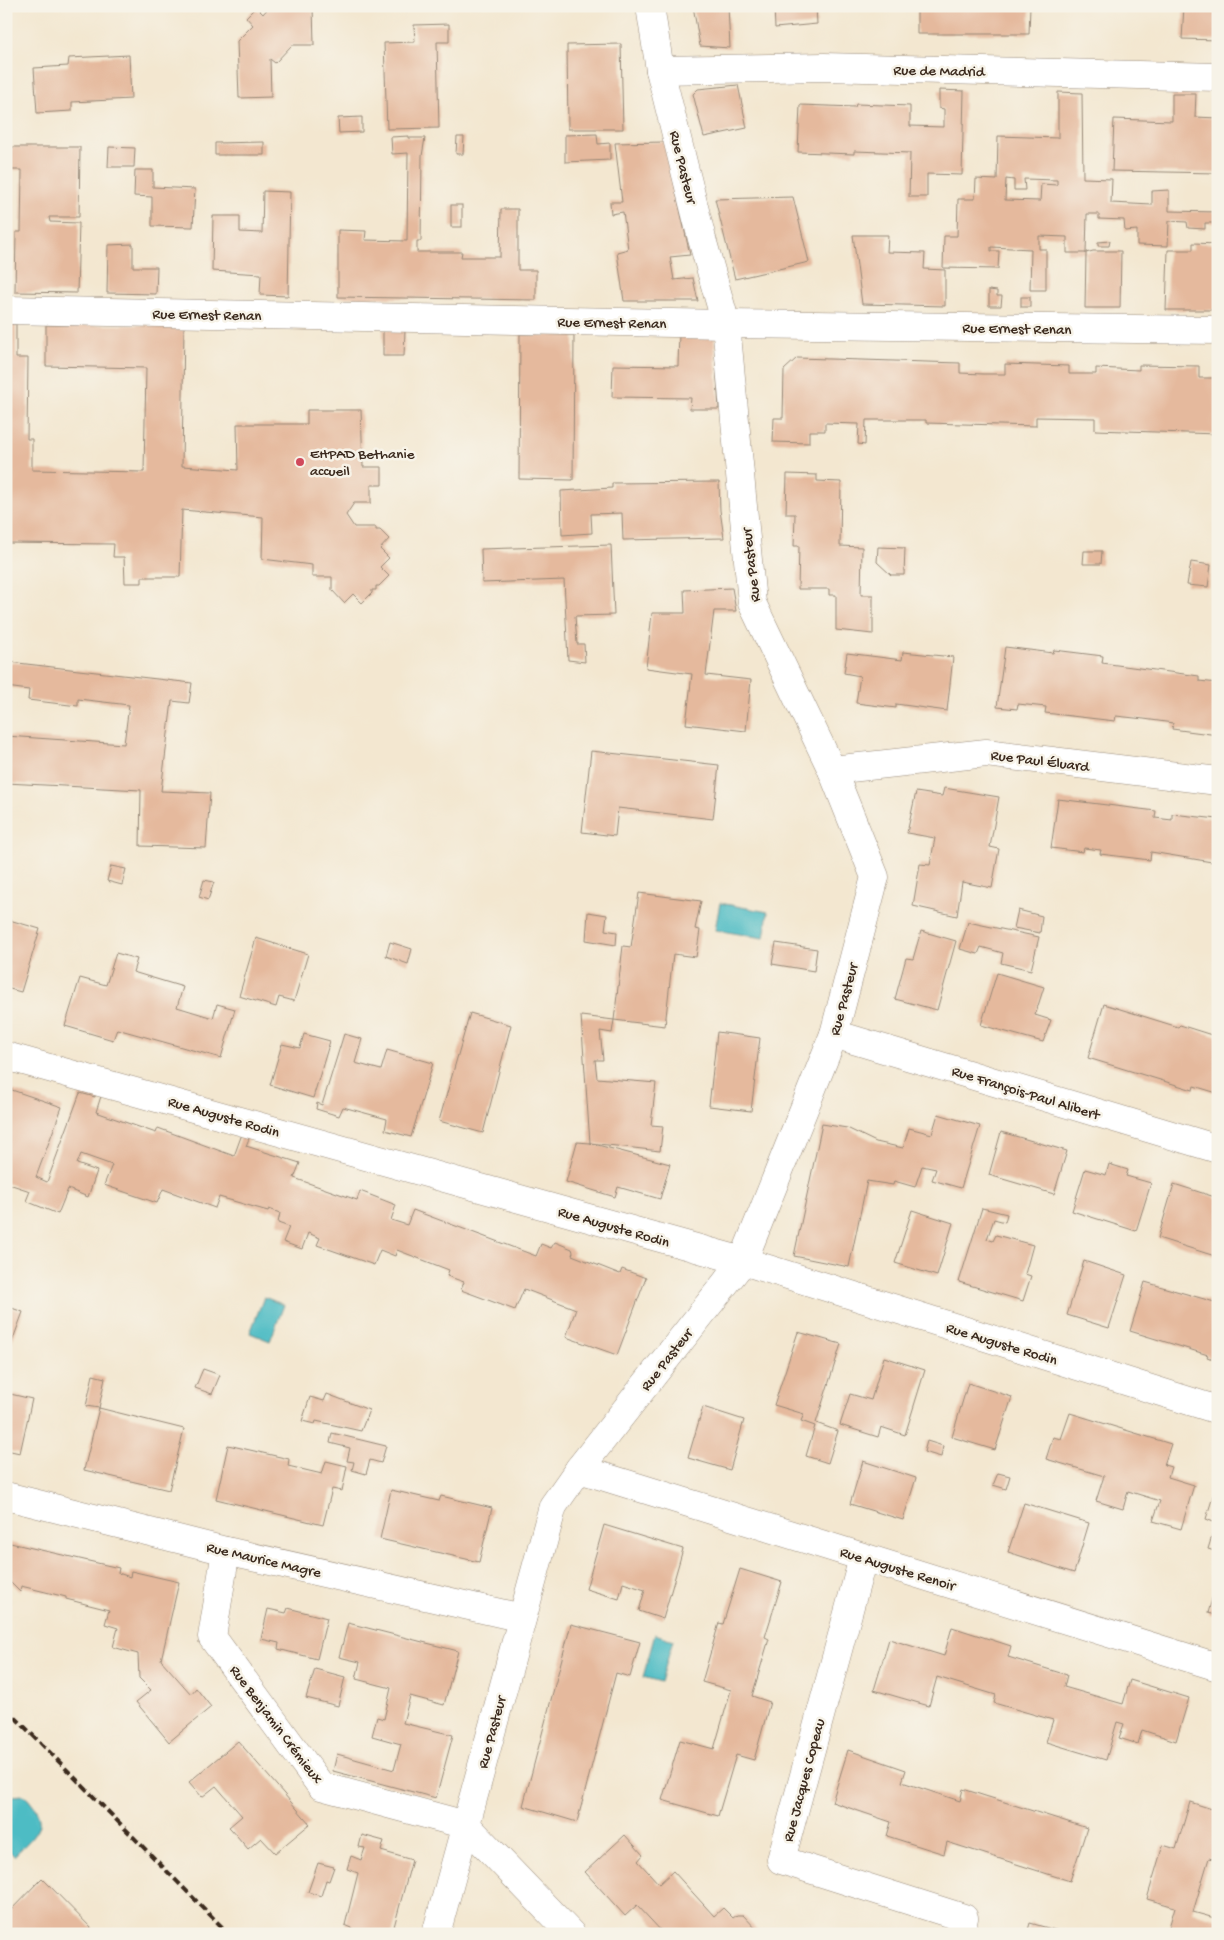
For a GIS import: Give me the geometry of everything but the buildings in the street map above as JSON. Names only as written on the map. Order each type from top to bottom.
[{"type":"street","name":"Rue Pasteur","points":[[436,1934],[552,1506],[743,1261],[834,1034],[875,877],[832,770],[752,603],[726,324],[702,239],[660,70],[650,6]]},
{"type":"street","name":"Rue de Madrid","points":[[660,70],[824,67],[1218,77]]},
{"type":"street","name":"Rue Ernest Renan","points":[[6,310],[726,324],[1218,330]]},
{"type":"street","name":"Rue Paul Éluard","points":[[832,770],[986,753],[1218,781]]},
{"type":"street","name":"Rue François-Paul Alibert","points":[[834,1034],[1218,1149]]},
{"type":"street","name":"Rue Auguste Rodin","points":[[6,1056],[743,1261],[1218,1410]]},
{"type":"street","name":"Rue Auguste Renoir","points":[[579,1469],[1218,1667]]},
{"type":"street","name":"Rue Maurice Magre","points":[[6,1496],[226,1551],[522,1618]]},
{"type":"street","name":"Rue Benjamin Crémieux","points":[[226,1551],[212,1637],[321,1786],[466,1825]]},
{"type":"street","name":"Rue Jacques Copeau","points":[[864,1558],[781,1860],[964,1918],[959,1934]]},
{"type":"street","points":[[466,1825],[571,1934]]},
{"type":"water","points":[[720,903],[768,912],[764,938],[715,930]]},
{"type":"water","points":[[264,1297],[284,1305],[270,1341],[250,1333]]},
{"type":"water","points":[[655,1634],[673,1640],[661,1682],[643,1677]]},
{"type":"water","points":[[24,1795],[33,1805],[39,1821],[35,1834],[14,1856],[6,1848],[6,1828],[10,1819],[6,1813],[6,1801],[11,1796]]},
{"type":"railway","points":[[6,1708],[229,1934]]},
{"type":"place","name":"EHPAD Bethanie accueil","points":[[300,462]]}]
